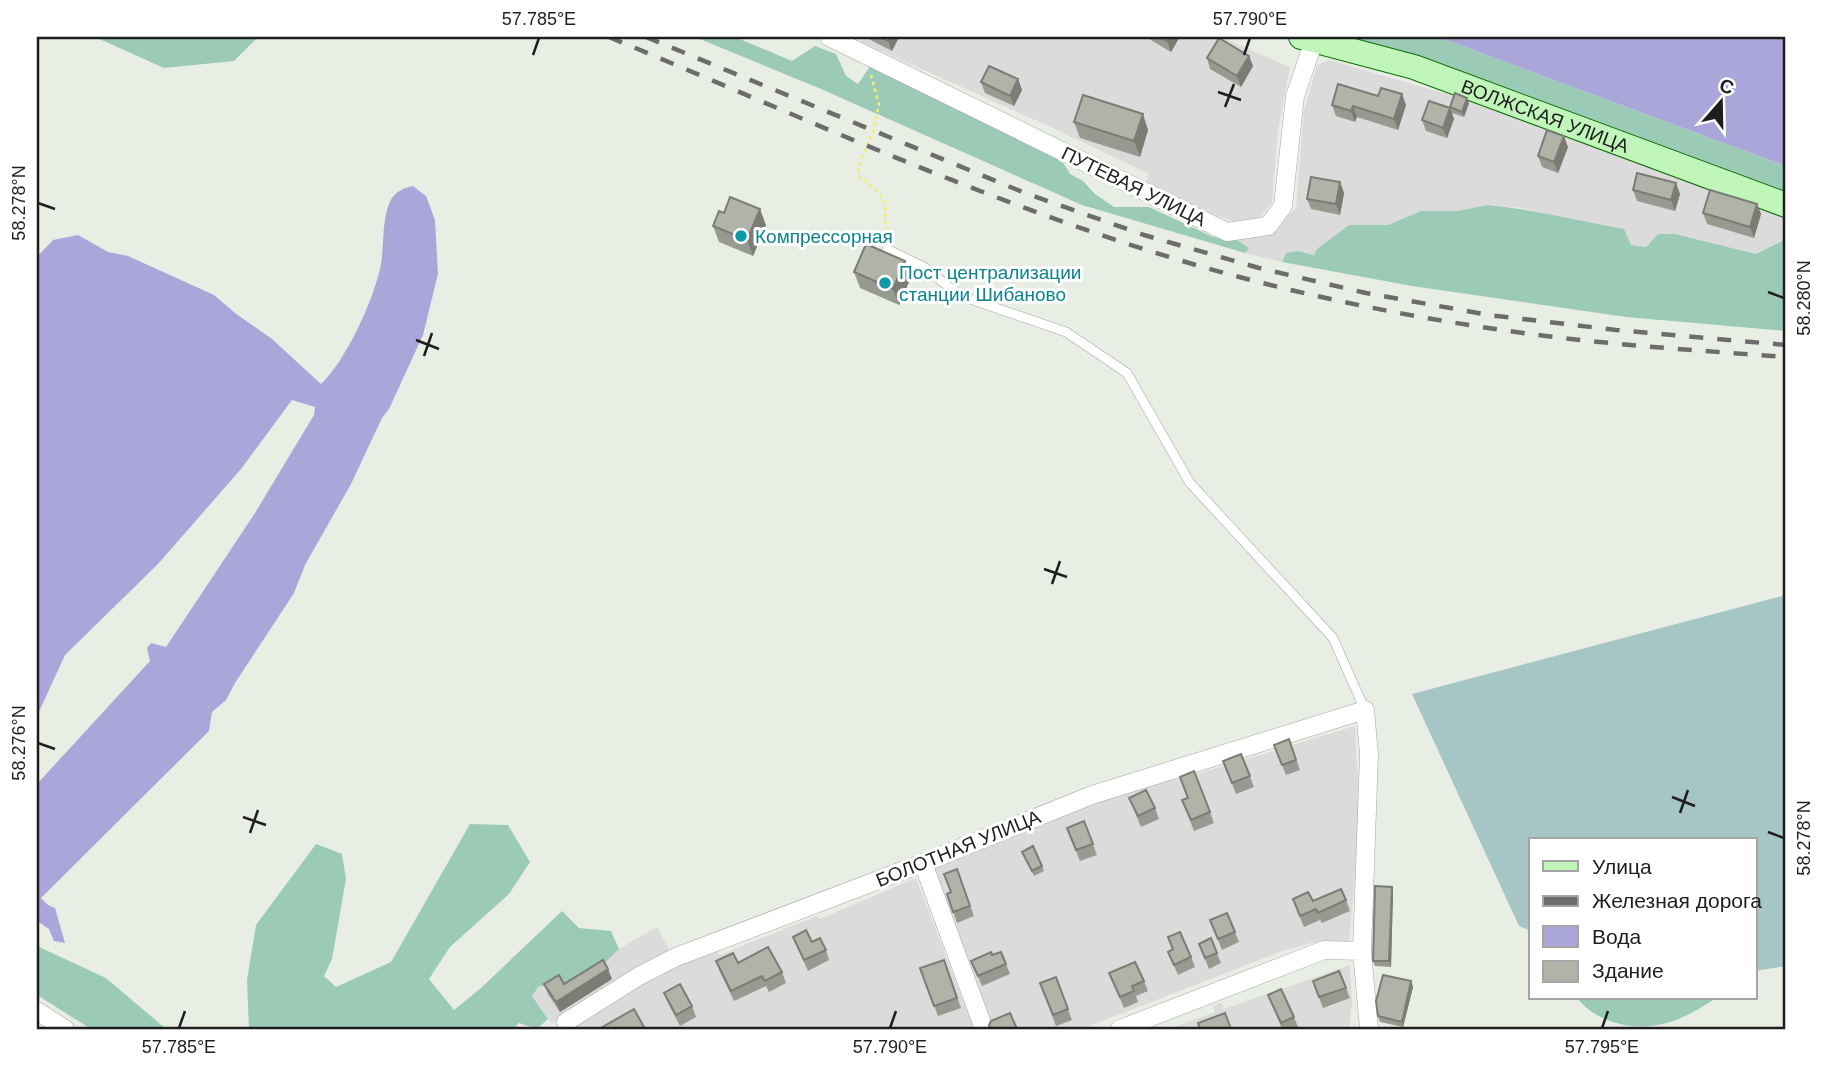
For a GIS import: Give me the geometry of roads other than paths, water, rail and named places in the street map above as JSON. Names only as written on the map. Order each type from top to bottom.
[{"type":"street","name":"ПУТЕВАЯ УЛИЦА","points":[[829,37],[850,41],[866,54],[1227,232],[1269,226],[1283,206],[1295,96],[1308,39]]},
{"type":"street","name":"ВОЛЖСКАЯ УЛИЦА","points":[[1308,39],[1414,67],[1786,205]]},
{"type":"street","name":"БОЛОТНАЯ УЛИЦА","points":[[566,1022],[639,976],[676,957],[1092,795],[1365,710]]},
{"type":"street","points":[[1365,710],[1369,754],[1362,951],[1369,1029]]},
{"type":"street","points":[[923,863],[984,1029]]},
{"type":"street","points":[[1120,1029],[1324,950],[1362,951]]},
{"type":"street","points":[[37,1011],[65,1029]]},
{"type":"lane","points":[[887,249],[924,267],[949,287],[970,299],[1066,332],[1127,373],[1191,483],[1333,638],[1365,710]]},
{"type":"water","points":[[1438,37],[1786,37],[1786,166]]},
{"type":"water","points":[[413,186],[426,196],[435,220],[438,274],[423,335],[389,409],[305,565],[294,593],[226,700],[212,712],[209,731],[41,898],[55,908],[65,943],[54,941],[49,929],[37,921],[37,784],[150,661],[147,648],[151,643],[166,647],[255,513],[314,415],[315,407],[292,400],[241,469],[158,564],[65,655],[37,716],[37,257],[53,240],[78,235],[108,252],[128,256],[214,295],[272,339],[321,384],[331,374],[349,345],[373,293],[381,264],[385,218],[391,200],[398,192]]},
{"type":"railway","points":[[609,37],[972,188],[1121,242],[1239,277],[1413,316],[1502,330],[1606,343],[1786,357]]},
{"type":"railway","points":[[646,37],[1025,193],[1144,235],[1259,268],[1366,293],[1489,315],[1616,330],[1786,345]]},
{"type":"place","name":"Компрессорная","points":[[741,236]]},
{"type":"place","name":"Пост централизации станции Шибаново","points":[[885,283]]}]
